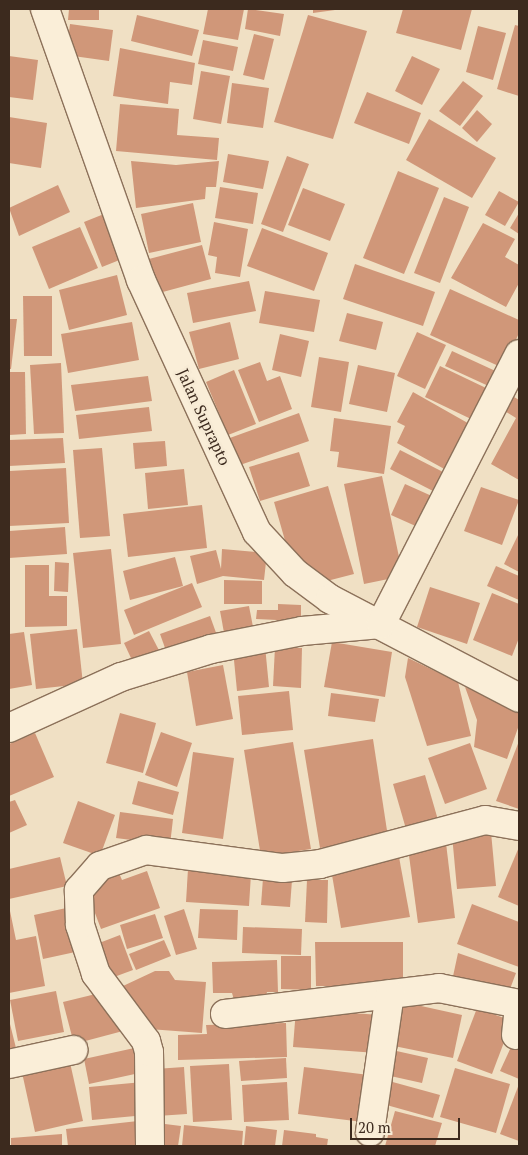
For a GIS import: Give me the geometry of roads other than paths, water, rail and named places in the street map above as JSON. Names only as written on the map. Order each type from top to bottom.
[{"type":"street","name":"Jalan Suprapto","points":[[45,9],[141,280],[257,532],[295,573],[322,594],[519,698]]},
{"type":"street","points":[[9,728],[122,677],[212,649],[302,631],[380,624],[519,354]]},
{"type":"street","points":[[150,1146],[152,1094],[146,1041],[96,974],[80,925],[79,890],[100,866],[146,850],[283,868],[320,864],[484,820],[519,826]]},
{"type":"street","points":[[226,1014],[439,988],[519,1005],[516,1035]]},
{"type":"street","points":[[370,1132],[390,994]]},
{"type":"street","points":[[9,1064],[73,1050]]}]
